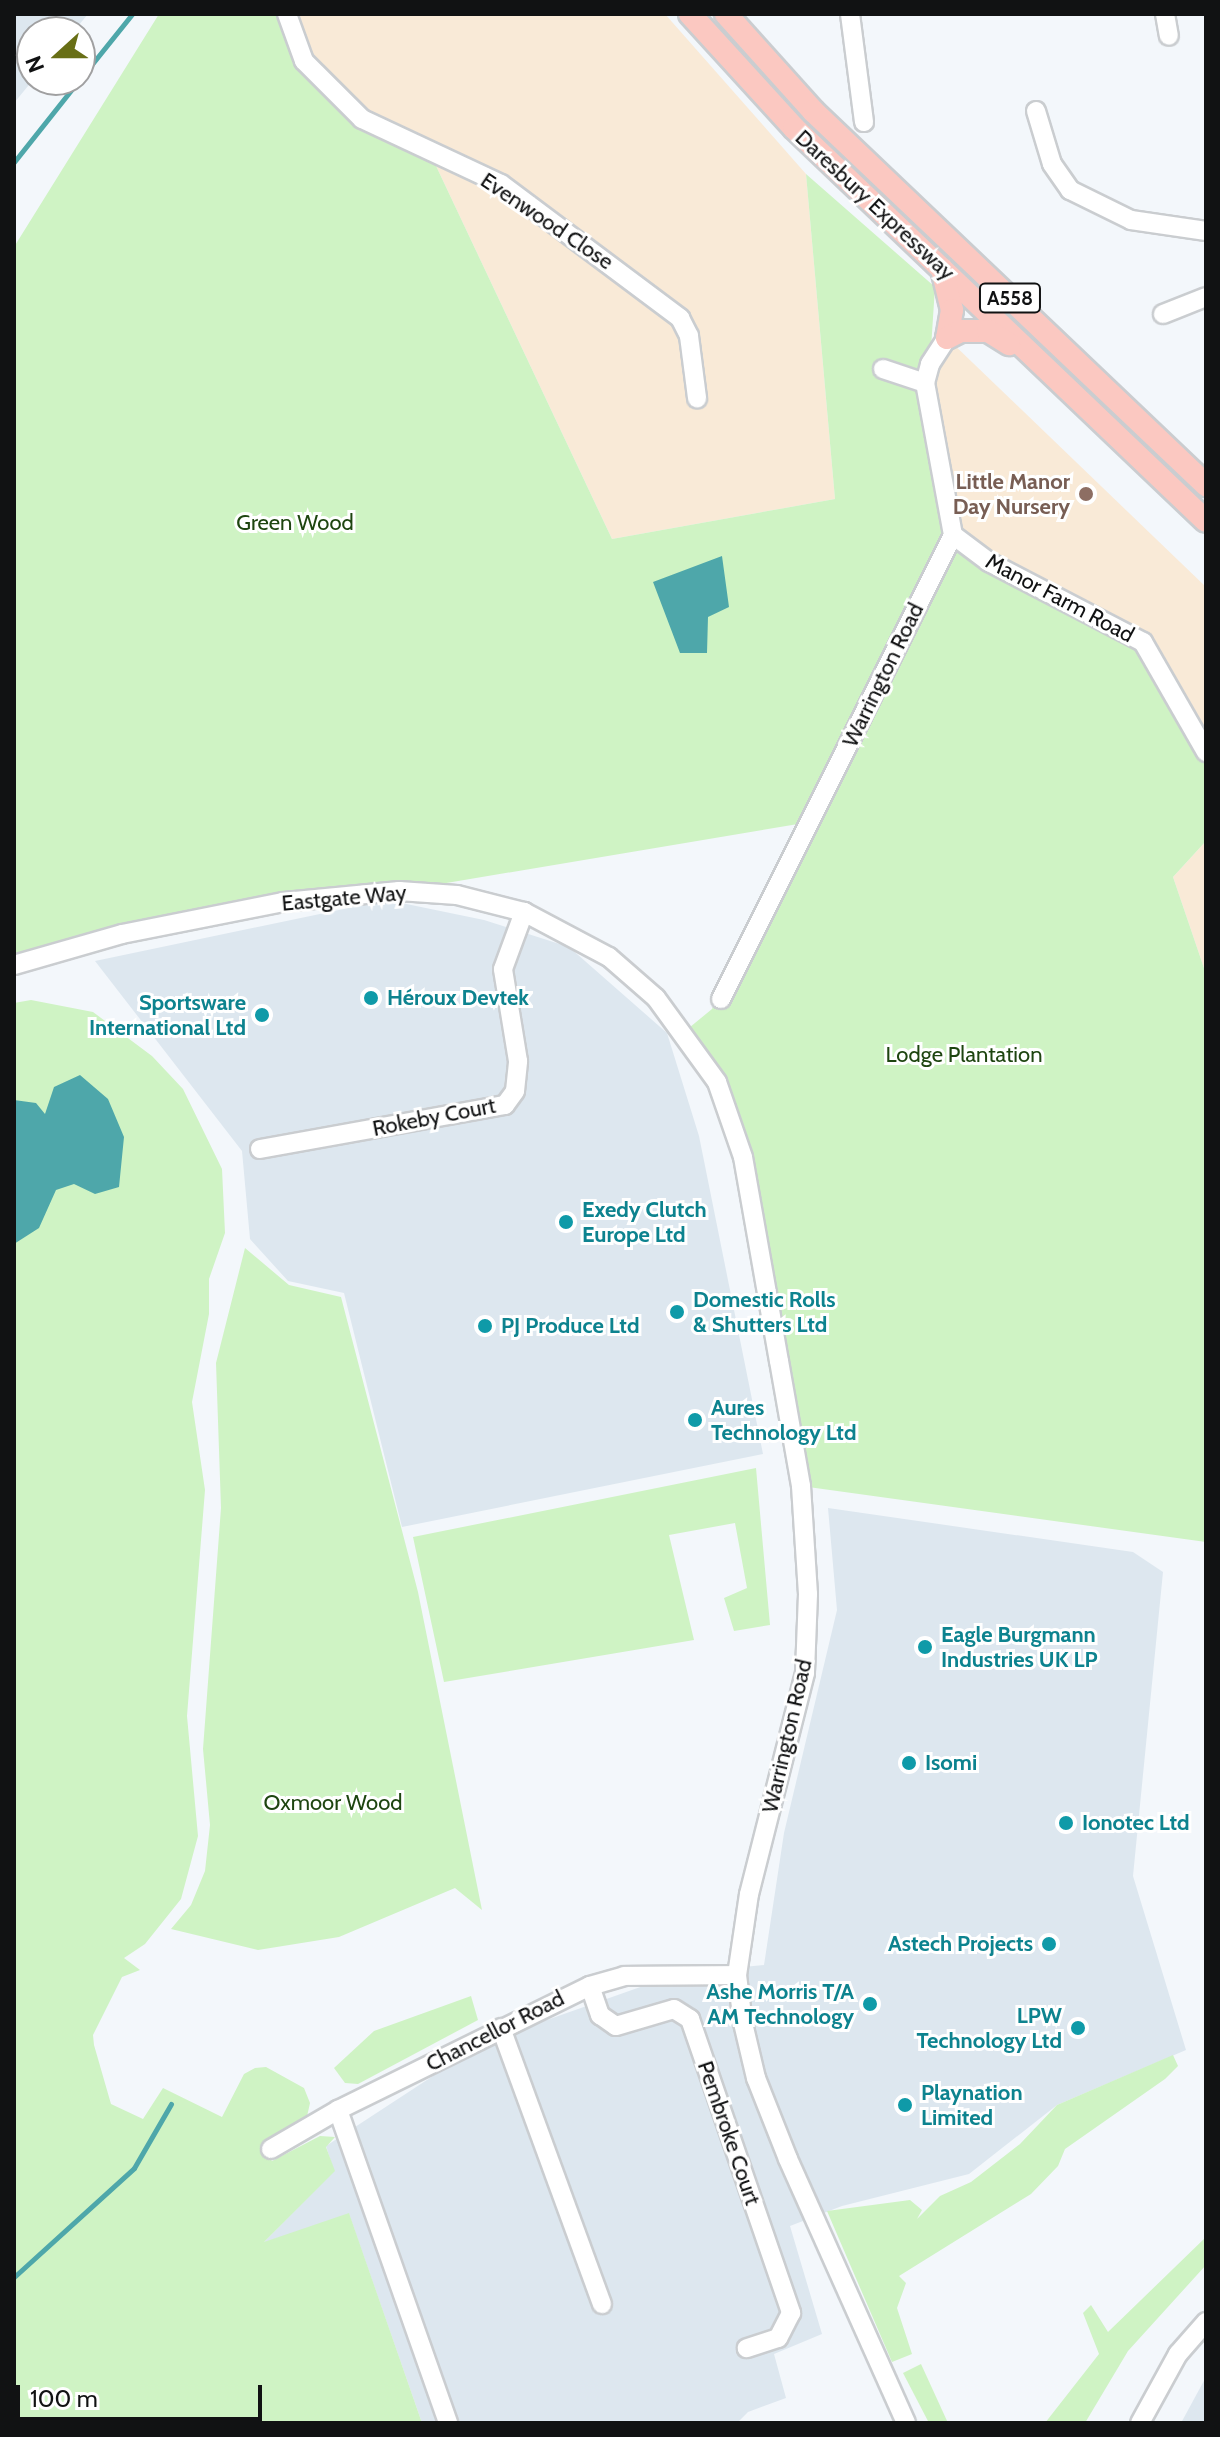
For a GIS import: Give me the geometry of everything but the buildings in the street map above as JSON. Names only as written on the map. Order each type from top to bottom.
[{"type":"main road","name":"Daresbury Expressway","points":[[690,14],[794,128],[1206,521]]},
{"type":"main road","name":"Daresbury Expressway","points":[[726,14],[813,111],[1206,485]]},
{"type":"main road","points":[[942,268],[952,310],[947,338]]},
{"type":"main road","points":[[947,338],[961,331],[988,331],[1094,413]]},
{"type":"street","name":"Evenwood Close","points":[[287,14],[304,61],[362,119],[501,184],[680,318],[689,336],[697,398]]},
{"type":"street","points":[[733,14],[763,58]]},
{"type":"street","points":[[850,14],[864,122]]},
{"type":"street","points":[[1165,14],[1169,36]]},
{"type":"street","points":[[1036,111],[1052,164],[1070,190],[1131,220],[1206,231]]},
{"type":"street","points":[[1163,314],[1206,297]]},
{"type":"street","points":[[947,338],[930,364],[925,383],[953,535]]},
{"type":"street","points":[[883,369],[925,383]]},
{"type":"street","name":"Manor Farm Road","points":[[953,535],[989,562],[1143,642],[1206,752]]},
{"type":"street","name":"Warrington Road","points":[[721,999],[953,535]]},
{"type":"street","name":"Eastgate Way","points":[[14,965],[122,934],[284,902],[399,891],[457,895],[524,912],[609,957],[656,998],[684,1032]]},
{"type":"street","name":"Rokeby Court","points":[[260,1149],[505,1105],[515,1091],[518,1061],[503,969],[524,912]]},
{"type":"street","name":"Warrington Road","points":[[684,1032],[717,1082],[743,1157],[801,1486],[806,1549],[805,1673],[749,1894],[737,1975],[756,2078],[906,2423]]},
{"type":"street","name":"Chancellor Road","points":[[271,2149],[338,2110],[590,1986],[624,1976],[737,1975]]},
{"type":"street","name":"Pembroke Court","points":[[590,1986],[600,2015],[616,2026],[674,2009],[690,2019],[791,2313],[778,2338],[747,2348]]},
{"type":"street","points":[[501,2028],[602,2304]]},
{"type":"street","points":[[338,2110],[448,2423]]},
{"type":"street","points":[[1140,2423],[1178,2354],[1206,2322]]},
{"type":"shaded area","points":[[14,14],[88,14],[16,16],[16,96],[20,96],[14,103]]},
{"type":"shaded area","points":[[287,14],[665,14],[806,174],[835,499],[612,539],[429,151],[362,119],[304,61]]},
{"type":"shaded area","points":[[947,338],[1206,587],[1206,752],[953,535],[930,364]]},
{"type":"shaded area","points":[[1206,841],[1206,974],[1173,877]]},
{"type":"shaded area","points":[[387,900],[484,920],[569,947],[667,1033],[699,1136],[763,1454],[402,1527],[344,1293],[288,1281],[250,1239],[242,1151],[95,961]]},
{"type":"shaded area","points":[[828,1508],[1133,1552],[1163,1572],[1133,1876],[1186,2050],[1057,2105],[969,2174],[842,2206],[790,2226],[822,2334],[774,2354],[786,2398],[748,2412],[737,2423],[422,2423],[349,2214],[263,2243],[334,2171],[326,2146],[485,2042],[680,1973],[764,1965],[784,1833],[837,1610]]},
{"type":"shaded area","points":[[1206,2377],[1206,2423],[1181,2423]]},
{"type":"green space","points":[[159,14],[287,14],[304,61],[362,119],[429,151],[612,539],[835,499],[806,174],[935,287],[930,364],[953,535],[1088,611],[1163,671],[1206,752],[1206,841],[1173,877],[1206,974],[1206,1542],[801,1486],[743,1157],[684,1032],[712,1009],[816,821],[399,891],[284,902],[14,965],[14,247]]},
{"type":"green space","points":[[31,1000],[93,1012],[152,1056],[183,1089],[222,1169],[225,1233],[209,1279],[209,1314],[192,1402],[205,1490],[187,1716],[198,1836],[181,1899],[145,1944],[124,1958],[140,1970],[122,1977],[93,2035],[94,2045],[111,2104],[143,2119],[163,2088],[222,2117],[244,2074],[255,2068],[266,2067],[304,2088],[310,2103],[306,2121],[263,2145],[272,2161],[320,2136],[335,2137],[326,2147],[335,2171],[264,2242],[349,2213],[422,2423],[19,2423],[14,2418],[14,1003]]},
{"type":"green space","name":"Oxmoor Wood","points":[[245,1248],[289,1285],[341,1297],[418,1592],[482,1910],[455,1888],[339,1937],[258,1950],[171,1929],[191,1905],[205,1871],[210,1825],[203,1749],[221,1508],[216,1363]]},
{"type":"green space","points":[[756,1468],[770,1625],[734,1631],[724,1598],[747,1588],[735,1523],[669,1535],[694,1640],[444,1682],[413,1537]]},
{"type":"green space","points":[[471,1996],[478,2020],[358,2084],[345,2083],[334,2068],[374,2031]]},
{"type":"green space","points":[[1173,2055],[1178,2066],[1165,2079],[1065,2149],[1058,2166],[1031,2194],[899,2276],[906,2283],[897,2308],[912,2354],[892,2362],[827,2211],[910,2200],[922,2210],[917,2219],[940,2196],[971,2182],[1020,2144],[1057,2105]]},
{"type":"green space","points":[[1206,2237],[1206,2265],[1128,2351],[1085,2423],[1045,2423],[1099,2354],[1083,2313],[1091,2305],[1108,2332]]},
{"type":"green space","points":[[921,2364],[948,2423],[929,2423],[903,2373]]},
{"type":"water","points":[[722,556],[729,607],[708,617],[707,653],[680,653],[653,582]]},
{"type":"water","points":[[80,1075],[108,1099],[124,1137],[119,1187],[95,1194],[74,1184],[56,1190],[39,1228],[14,1244],[14,1100],[36,1103],[45,1114],[54,1087]]},
{"type":"waterway","points":[[96,59],[132,14]]},
{"type":"waterway","points":[[14,162],[66,96]]},
{"type":"waterway","points":[[14,2277],[134,2168],[171,2104]]},
{"type":"place","name":"Little Manor Day Nursery","points":[[1086,494]]},
{"type":"place","name":"Héroux Devtek","points":[[371,998]]},
{"type":"place","name":"Sportsware International Ltd","points":[[262,1015]]},
{"type":"place","name":"Exedy Clutch Europe Ltd","points":[[566,1222]]},
{"type":"place","name":"Domestic Rolls & Shutters Ltd","points":[[677,1312]]},
{"type":"place","name":"PJ Produce Ltd","points":[[485,1326]]},
{"type":"place","name":"Aures Technology Ltd","points":[[695,1420]]},
{"type":"place","name":"Eagle Burgmann Industries UK LP","points":[[925,1647]]},
{"type":"place","name":"Isomi","points":[[909,1763]]},
{"type":"place","name":"Ionotec Ltd","points":[[1066,1823]]},
{"type":"place","name":"Astech Projects","points":[[1049,1944]]},
{"type":"place","name":"Ashe Morris T/A AM Technology","points":[[870,2004]]},
{"type":"place","name":"LPW Technology Ltd","points":[[1078,2028]]},
{"type":"place","name":"Playnation Limited","points":[[905,2105]]},
{"type":"park label","name":"Green Wood","points":[[295,523]]},
{"type":"park label","name":"Lodge Plantation","points":[[964,1055]]}]
